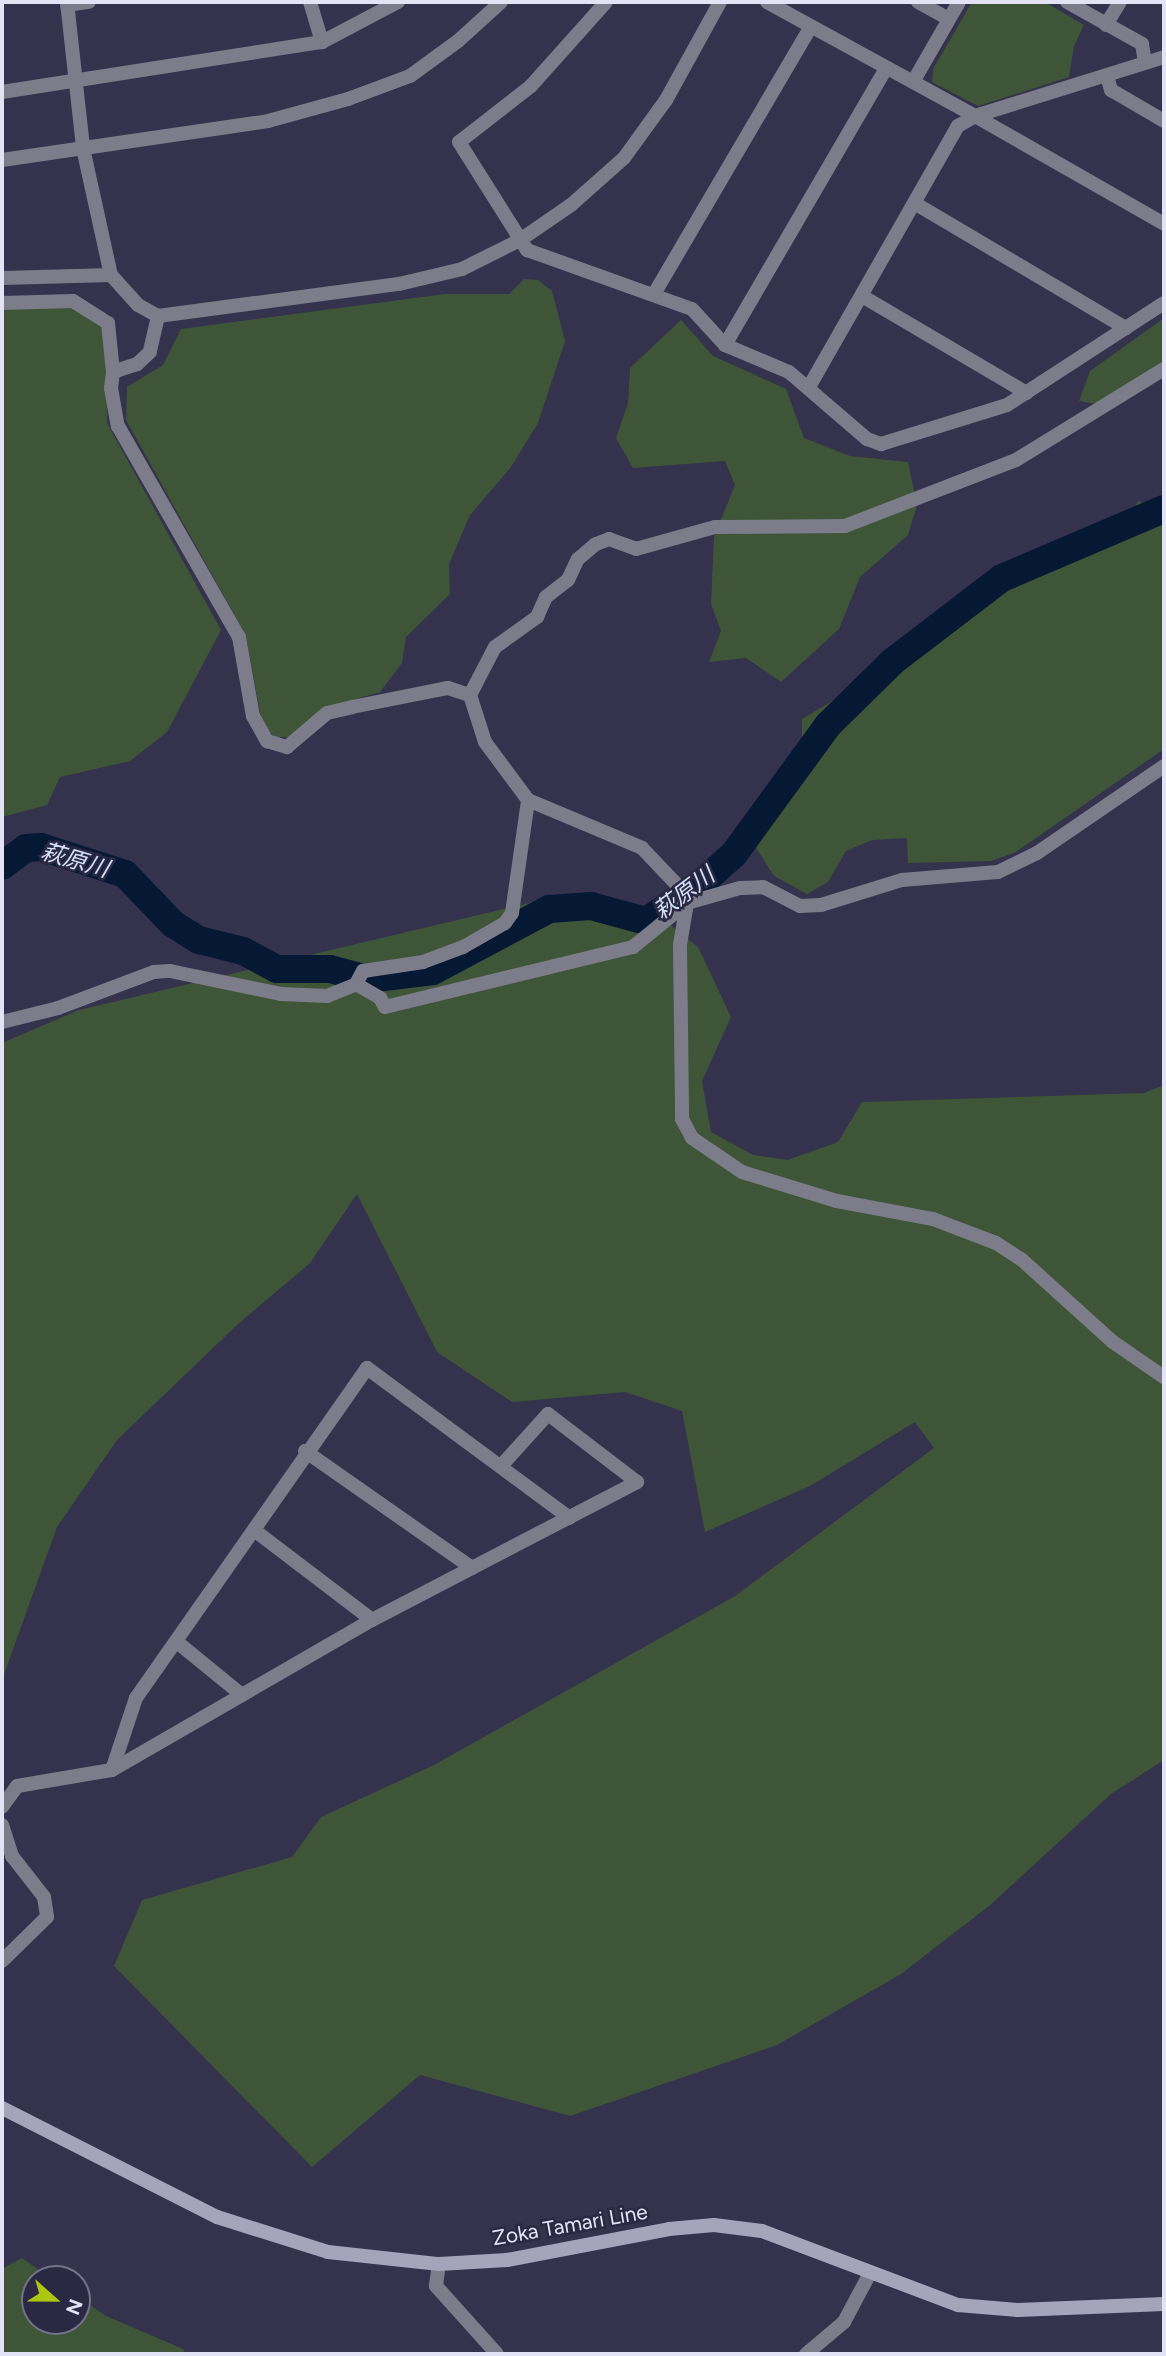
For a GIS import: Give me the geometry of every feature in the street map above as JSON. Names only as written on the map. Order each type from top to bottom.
[{"type":"main road","name":"Zoka Tamari Line","points":[[2,2108],[217,2217],[272,2237],[328,2252],[439,2264],[507,2260],[669,2229],[714,2225],[762,2231],[869,2274],[958,2305],[1018,2310],[1164,2304]]},
{"type":"street","points":[[89,2],[67,3],[83,148],[111,275],[138,304],[158,316],[400,284],[462,269],[520,240],[571,205],[624,158],[666,100],[720,2]]},
{"type":"street","points":[[310,2],[322,42]]},
{"type":"street","points":[[2,92],[322,42],[398,2]]},
{"type":"street","points":[[2,160],[268,121],[348,99],[410,76],[458,41],[501,2]]},
{"type":"street","points":[[606,2],[531,86],[459,142],[527,250],[692,309],[725,345],[789,372],[867,439],[881,444],[1007,405],[1164,303]]},
{"type":"street","points":[[767,2],[1164,224]]},
{"type":"street","points":[[918,2],[949,19]]},
{"type":"street","points":[[913,82],[959,2]]},
{"type":"street","points":[[1067,2],[1142,44],[1145,63]]},
{"type":"street","points":[[1106,25],[1119,2]]},
{"type":"street","points":[[654,294],[810,28]]},
{"type":"street","points":[[809,387],[916,204],[958,126],[975,116],[1164,57]]},
{"type":"street","points":[[725,345],[885,70]]},
{"type":"street","points":[[1107,76],[1111,90],[1164,121]]},
{"type":"street","points":[[916,204],[1126,328]]},
{"type":"street","points":[[2,278],[111,275]]},
{"type":"street","points":[[862,296],[1027,393]]},
{"type":"street","points":[[2,303],[73,301],[108,323],[113,372],[111,388],[118,426],[239,637],[253,716],[267,741],[287,747],[327,713],[352,707],[449,688],[470,695]]},
{"type":"street","points":[[113,372],[137,364],[150,352],[158,316]]},
{"type":"street","points":[[1164,369],[1016,460],[845,526],[715,527],[636,549],[609,538],[596,544],[578,559],[568,580],[545,597],[537,617],[495,648],[470,695],[485,742],[528,800],[642,848],[679,887],[687,903],[680,944],[682,1119],[692,1138],[713,1157],[741,1172],[837,1201],[933,1219],[996,1243],[1021,1259],[1113,1342],[1164,1377]]},
{"type":"street","points":[[360,977],[385,1007],[633,947],[687,903],[740,888],[763,887],[800,906],[821,905],[902,880],[998,872],[1037,853],[1164,766]]},
{"type":"street","points":[[2,1022],[58,1008],[154,972],[170,971],[281,994],[327,996],[360,977],[424,961],[463,947],[505,923],[516,899],[528,800]]},
{"type":"street","points":[[111,1770],[136,1698],[254,1530],[305,1451],[367,1368],[569,1518]]},
{"type":"street","points":[[2,1807],[17,1786],[111,1770],[372,1620],[637,1482],[548,1414],[501,1466]]},
{"type":"street","points":[[305,1451],[472,1568]]},
{"type":"street","points":[[254,1530],[372,1620]]},
{"type":"street","points":[[177,1642],[242,1695]]},
{"type":"street","points":[[2,1825],[12,1856],[44,1897],[47,1917],[2,1961]]},
{"type":"street","points":[[439,2264],[436,2286],[497,2354]]},
{"type":"street","points":[[806,2354],[844,2322],[869,2274]]},
{"type":"green space","points":[[972,2],[1045,2],[1084,25],[1074,46],[1069,77],[978,106],[932,82],[933,69]]},
{"type":"green space","points":[[524,279],[538,280],[552,291],[565,341],[538,423],[511,467],[470,515],[449,564],[450,594],[406,637],[402,663],[380,692],[322,709],[290,737],[276,737],[263,728],[246,636],[126,420],[127,387],[163,365],[181,329],[445,294],[509,294]]},
{"type":"green space","points":[[72,300],[111,335],[107,423],[221,630],[167,732],[130,761],[60,777],[47,805],[2,817],[2,302]]},
{"type":"green space","points":[[1164,318],[1164,364],[1097,404],[1079,401],[1090,371]]},
{"type":"green space","points":[[681,320],[713,356],[786,389],[804,438],[850,456],[908,462],[917,505],[908,535],[860,577],[839,629],[781,682],[746,658],[709,662],[721,631],[711,604],[714,537],[735,485],[725,461],[633,468],[616,438],[628,403],[630,368]]},
{"type":"green space","points":[[1138,501],[1164,511],[1164,749],[1016,852],[991,861],[908,863],[907,838],[872,840],[846,851],[828,882],[807,894],[774,876],[753,843],[750,808],[802,739],[802,719],[892,665],[1026,554],[1120,536]]},
{"type":"green space","points":[[607,900],[664,920],[698,947],[731,1017],[702,1081],[711,1132],[753,1155],[788,1160],[838,1142],[862,1102],[1144,1093],[1164,1085],[1164,1760],[1111,1794],[989,1906],[901,1974],[777,2045],[570,2116],[420,2075],[312,2167],[114,1966],[142,1900],[292,1857],[321,1817],[434,1765],[735,1596],[934,1448],[915,1422],[810,1486],[705,1532],[682,1411],[625,1392],[512,1402],[437,1352],[357,1194],[310,1263],[238,1324],[117,1440],[57,1527],[2,1680],[2,1043],[79,1010],[533,902]]},
{"type":"green space","points":[[22,2258],[32,2265],[21,2265],[21,2335],[91,2335],[91,2306],[106,2316],[183,2349],[186,2354],[2,2354],[2,2269]]},
{"type":"waterway","name":"萩原川","points":[[2,866],[26,848],[41,847],[125,874],[173,924],[199,940],[243,951],[277,969],[330,969],[368,979],[433,971],[549,909],[591,906],[646,921],[695,889],[734,854],[828,725],[892,662],[1002,578],[1164,509]]}]
